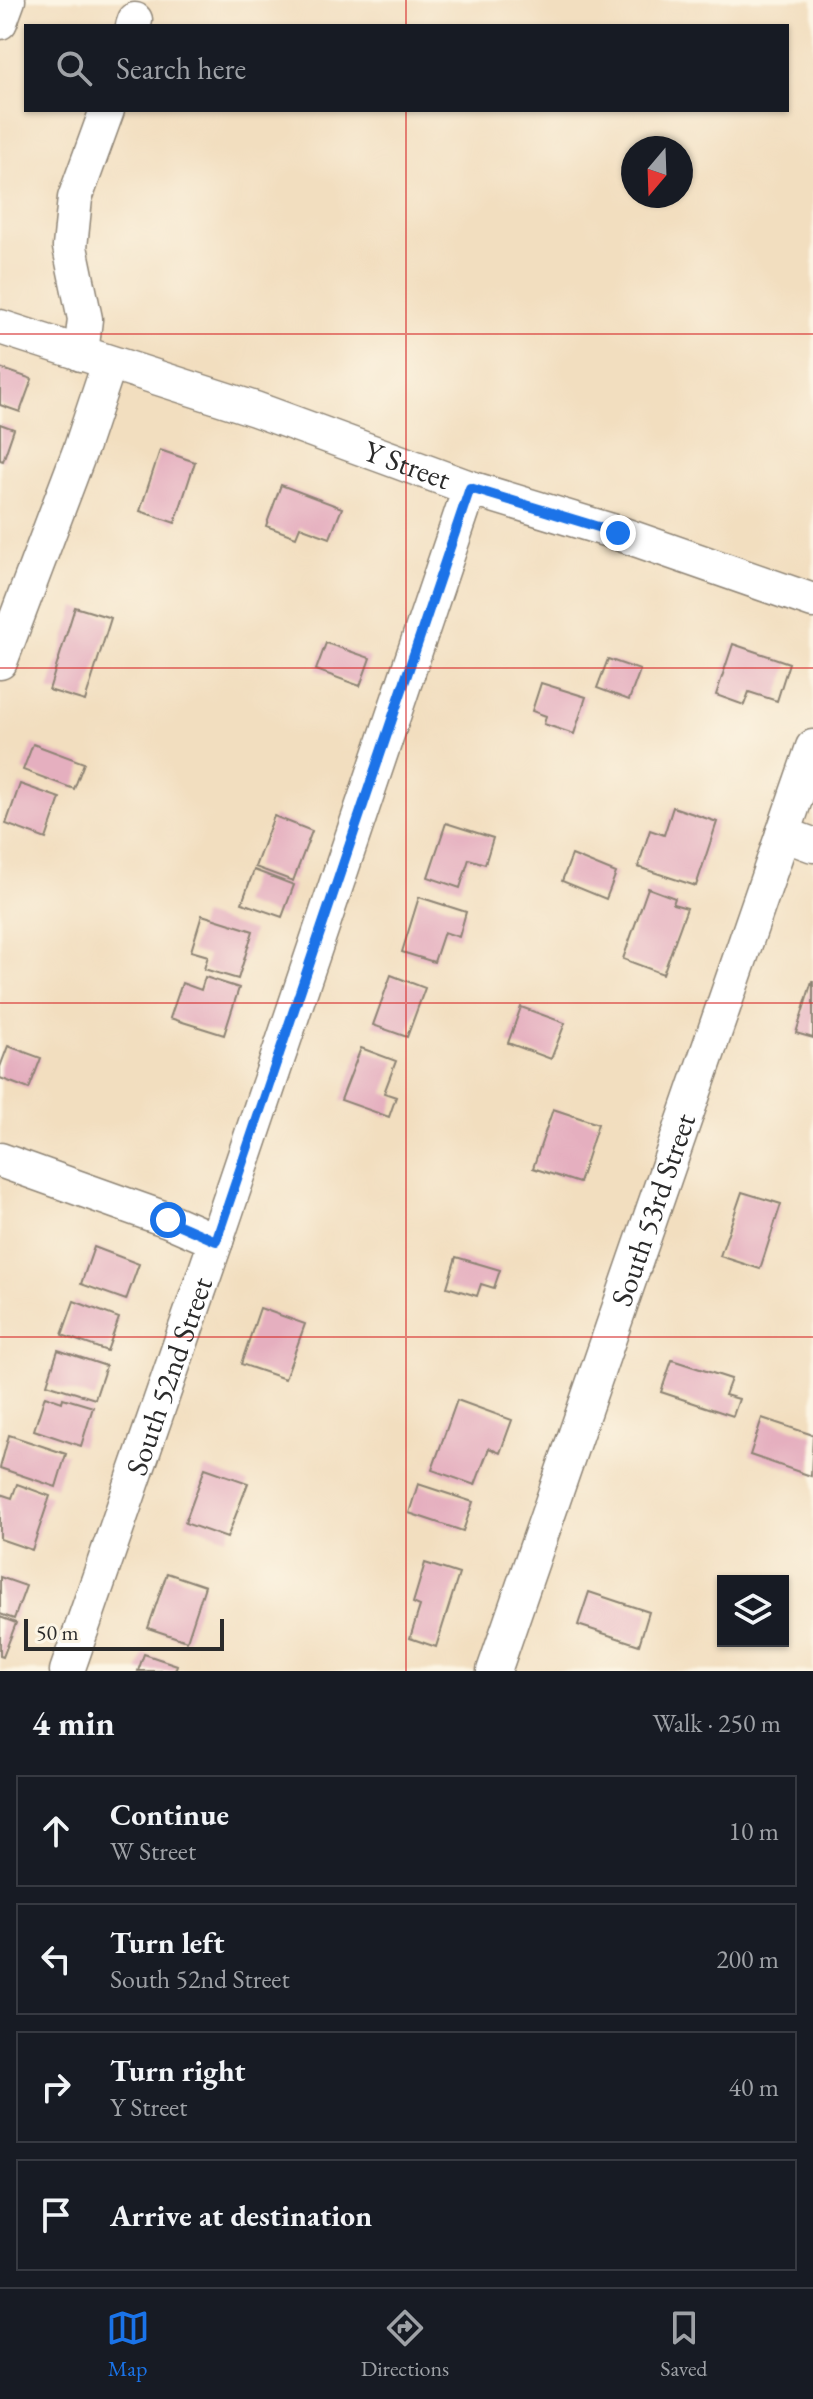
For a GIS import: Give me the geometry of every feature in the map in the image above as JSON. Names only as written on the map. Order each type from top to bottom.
[{"type":"street","points":[[0,22],[8,0]]},
{"type":"street","points":[[0,662],[95,359],[70,247],[75,198],[106,112]]},
{"type":"street","name":"Y Street","points":[[0,327],[255,409],[470,488],[618,533],[813,601]]},
{"type":"street","name":"South 52nd Street","points":[[67,1671],[470,488]]},
{"type":"street","name":"South 53rd Street","points":[[494,1671],[798,839],[813,747]]},
{"type":"street","points":[[0,1160],[168,1220],[216,1241]]},
{"type":"building","points":[[0,368],[32,379],[20,412],[0,405]]},
{"type":"building","points":[[0,424],[14,429],[3,461],[0,460]]},
{"type":"building","points":[[160,450],[195,462],[175,523],[140,511]]},
{"type":"building","points":[[281,485],[342,508],[330,538],[300,527],[296,537],[266,526]]},
{"type":"building","points":[[75,607],[111,618],[85,701],[49,690]]},
{"type":"building","points":[[326,643],[370,658],[360,686],[316,670]]},
{"type":"building","points":[[733,644],[789,663],[777,701],[749,692],[744,705],[716,695]]},
{"type":"building","points":[[608,659],[640,670],[629,700],[597,688]]},
{"type":"building","points":[[541,683],[586,697],[574,734],[544,724],[546,716],[532,711]]},
{"type":"building","points":[[33,744],[84,763],[74,789],[23,770]]},
{"type":"building","points":[[20,784],[60,798],[46,839],[6,824]]},
{"type":"building","points":[[673,807],[717,822],[696,886],[638,867],[650,830],[664,835]]},
{"type":"building","points":[[274,816],[312,831],[293,881],[255,867]]},
{"type":"building","points":[[446,823],[493,838],[485,864],[469,859],[460,888],[428,877]]},
{"type":"building","points":[[572,855],[616,873],[606,899],[562,881]]},
{"type":"building","points":[[254,870],[294,885],[282,917],[242,903]]},
{"type":"building","points":[[648,888],[675,898],[673,904],[687,908],[663,974],[623,959]]},
{"type":"building","points":[[419,897],[466,912],[459,937],[444,932],[434,962],[402,952]]},
{"type":"building","points":[[202,915],[253,931],[238,979],[204,969],[208,956],[191,951]]},
{"type":"building","points":[[391,975],[425,988],[407,1037],[373,1025]]},
{"type":"building","points":[[205,977],[239,988],[224,1035],[170,1018],[182,983],[201,990]]},
{"type":"building","points":[[813,981],[813,1038],[796,1033]]},
{"type":"building","points":[[521,1007],[565,1023],[551,1059],[508,1043]]},
{"type":"building","points":[[8,1046],[41,1058],[29,1089],[0,1078],[0,1067]]},
{"type":"building","points":[[361,1048],[396,1061],[384,1093],[396,1097],[389,1117],[341,1100]]},
{"type":"building","points":[[553,1109],[598,1124],[579,1183],[533,1168]]},
{"type":"building","points":[[742,1192],[781,1204],[760,1269],[720,1256]]},
{"type":"building","points":[[94,1247],[139,1264],[126,1300],[81,1284]]},
{"type":"building","points":[[456,1257],[500,1270],[494,1288],[481,1284],[477,1296],[447,1287]]},
{"type":"building","points":[[74,1301],[119,1318],[107,1351],[62,1335]]},
{"type":"building","points":[[260,1308],[305,1324],[285,1379],[241,1364]]},
{"type":"building","points":[[58,1350],[106,1366],[95,1399],[47,1384]]},
{"type":"building","points":[[672,1360],[731,1379],[725,1395],[739,1399],[733,1416],[661,1392]]},
{"type":"building","points":[[45,1396],[93,1407],[81,1446],[34,1430]]},
{"type":"building","points":[[457,1400],[512,1420],[500,1453],[489,1448],[475,1485],[432,1470]]},
{"type":"building","points":[[762,1418],[813,1435],[811,1476],[750,1455]]},
{"type":"building","points":[[9,1435],[66,1454],[56,1487],[0,1468]]},
{"type":"building","points":[[205,1468],[248,1483],[227,1538],[185,1523]]},
{"type":"building","points":[[17,1484],[50,1496],[32,1550],[0,1539],[0,1494],[12,1498]]},
{"type":"building","points":[[418,1484],[473,1502],[463,1531],[409,1513]]},
{"type":"building","points":[[425,1563],[459,1574],[436,1647],[410,1638],[420,1606],[413,1603]]},
{"type":"building","points":[[167,1573],[205,1586],[187,1641],[148,1628]]},
{"type":"building","points":[[0,1577],[26,1586],[14,1619],[0,1614]]},
{"type":"building","points":[[589,1592],[649,1612],[639,1645],[578,1625]]},
{"type":"building","points":[[0,1617],[16,1623],[3,1657],[0,1656]]},
{"type":"building","points":[[144,1654],[177,1665],[175,1671],[138,1671]]},
{"type":"route","points":[[168,1220],[216,1241],[470,488],[618,533]]}]
